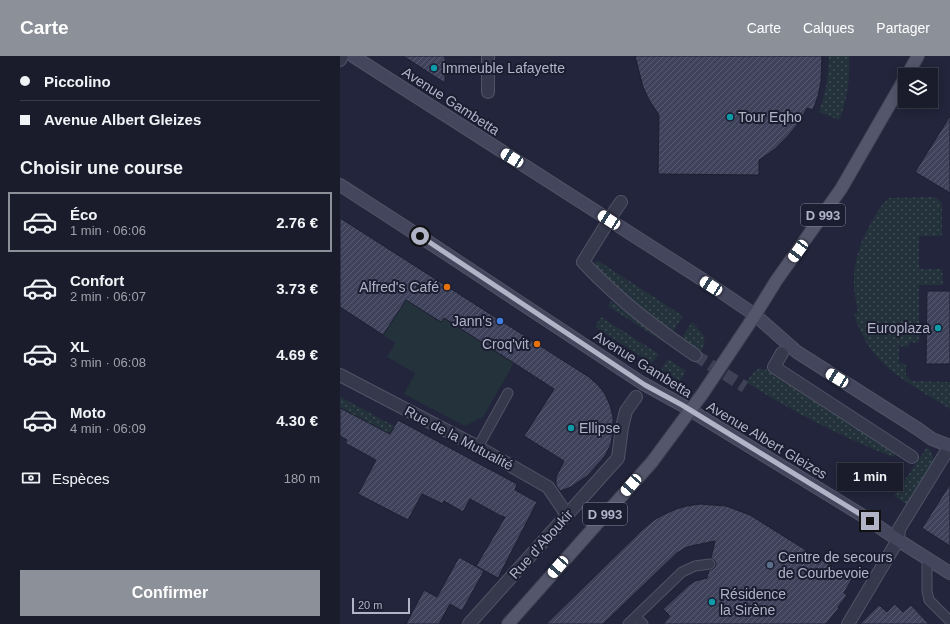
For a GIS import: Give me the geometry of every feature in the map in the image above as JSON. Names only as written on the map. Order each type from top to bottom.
[{"type":"main road","name":"Avenue Gambetta","points":[[353,56],[755,315],[797,352],[932,439],[950,446]]},
{"type":"main road","points":[[911,68],[918,56]]},
{"type":"main road","name":"D 993","points":[[508,624],[652,462],[703,393],[776,281],[841,189],[898,90]]},
{"type":"main road","name":"Avenue Gambetta","points":[[340,185],[642,383],[690,410]]},
{"type":"main road","name":"Avenue Albert Gleizes","points":[[690,410],[860,514],[950,573]]},
{"type":"street","points":[[340,60],[342,56]]},
{"type":"street","points":[[488,56],[488,92]]},
{"type":"street","points":[[621,202],[583,262],[620,298],[669,337],[696,355]]},
{"type":"street","points":[[782,353],[774,366],[912,457]]},
{"type":"street","name":"Rue de la Mutualité","points":[[340,375],[478,447],[548,487],[567,515]]},
{"type":"street","name":"Rue d'Aboukir","points":[[469,624],[618,458],[622,427],[626,411],[636,397]]},
{"type":"street","points":[[848,624],[898,540],[899,530],[950,446]]},
{"type":"lane","points":[[478,447],[508,393]]},
{"type":"lane","points":[[927,559],[927,591],[929,600],[950,621]]},
{"type":"lane","points":[[628,624],[682,572],[695,566],[710,564]]},
{"type":"lane","points":[[635,617],[643,624]]},
{"type":"shaded area","points":[[829,56],[849,56],[848,89],[839,120],[819,112],[826,84]]},
{"type":"shaded area","points":[[935,197],[941,202],[942,206],[942,236],[919,236],[919,269],[942,269],[943,285],[919,285],[919,343],[909,342],[909,347],[899,346],[899,363],[906,364],[906,375],[911,381],[950,382],[950,409],[905,381],[880,360],[869,347],[854,314],[858,313],[854,292],[856,260],[864,238],[879,209],[889,198]]},
{"type":"shaded area","points":[[597,260],[683,316],[672,333],[632,300],[603,273],[594,264]]},
{"type":"shaded area","points":[[406,300],[440,322],[444,318],[514,363],[483,417],[465,426],[404,394],[415,373],[387,357],[395,343],[383,335]]},
{"type":"shaded area","points":[[611,301],[667,340],[665,343],[608,306]]},
{"type":"shaded area","points":[[601,317],[659,354],[652,363],[595,327]]},
{"type":"shaded area","points":[[692,322],[704,336],[704,344],[700,353],[681,339]]},
{"type":"shaded area","points":[[668,359],[686,371],[680,381],[661,369]]},
{"type":"shaded area","points":[[760,368],[765,369],[896,453],[893,457],[855,441],[800,414],[746,382],[754,372]]},
{"type":"shaded area","points":[[340,397],[394,426],[390,434],[340,408]]},
{"type":"shaded area","points":[[927,447],[932,454],[933,463],[908,505],[894,496]]},
{"type":"building","name":"Immeuble Lafayette","points":[[403,56],[445,56],[445,83]]},
{"type":"building","name":"Tour Eqho","points":[[635,56],[822,56],[821,82],[813,110],[807,108],[801,120],[788,136],[775,149],[759,160],[759,175],[658,174],[659,115],[649,100],[643,87]]},
{"type":"building","points":[[950,116],[950,193],[915,172]]},
{"type":"building","points":[[340,218],[589,377],[598,385],[605,394],[610,405],[613,417],[613,431],[611,444],[605,456],[587,476],[571,487],[560,491],[556,485],[556,477],[564,461],[524,436],[554,389],[444,318],[441,322],[406,300],[383,335],[340,307]]},
{"type":"building","name":"Europlaza","points":[[927,291],[950,291],[950,364],[926,364]]},
{"type":"building","points":[[340,408],[390,434],[398,420],[517,484],[515,490],[537,502],[498,578],[476,566],[505,517],[470,499],[463,512],[444,501],[443,504],[422,494],[408,520],[358,494],[376,460],[345,443],[347,440],[340,436]]},
{"type":"building","points":[[950,484],[950,546],[922,528]]},
{"type":"building","name":"Centre de secours de Courbevoie","points":[[700,504],[726,506],[750,515],[852,579],[844,593],[847,595],[826,624],[663,624],[670,616],[663,609],[689,585],[695,581],[707,578],[709,570],[715,567],[715,561],[711,558],[715,541],[691,546],[677,553],[603,624],[546,624],[654,520],[676,509]]},
{"type":"building","points":[[459,557],[484,571],[462,611],[450,604],[439,624],[406,624],[424,590],[437,597]]},
{"type":"building","points":[[895,604],[903,612],[911,605],[929,624],[860,624],[879,605],[887,612]]},
{"type":"tunnel","points":[[695,355],[745,387]]},
{"type":"place","name":"Immeuble Lafayette","points":[[434,68]]},
{"type":"place","name":"Tour Eqho","points":[[730,117]]},
{"type":"place","name":"Alfred's Café","points":[[447,287]]},
{"type":"place","name":"Jann's","points":[[500,321]]},
{"type":"place","name":"Europlaza","points":[[938,328]]},
{"type":"place","name":"Croq'vit","points":[[537,344]]},
{"type":"place","name":"Ellipse","points":[[571,428]]},
{"type":"place","name":"Centre de secours de Courbevoie","points":[[770,565]]},
{"type":"place","name":"Résidence la Sirène","points":[[712,602]]},
{"type":"route","points":[[420,236],[645,385],[682,405],[870,521]]}]
